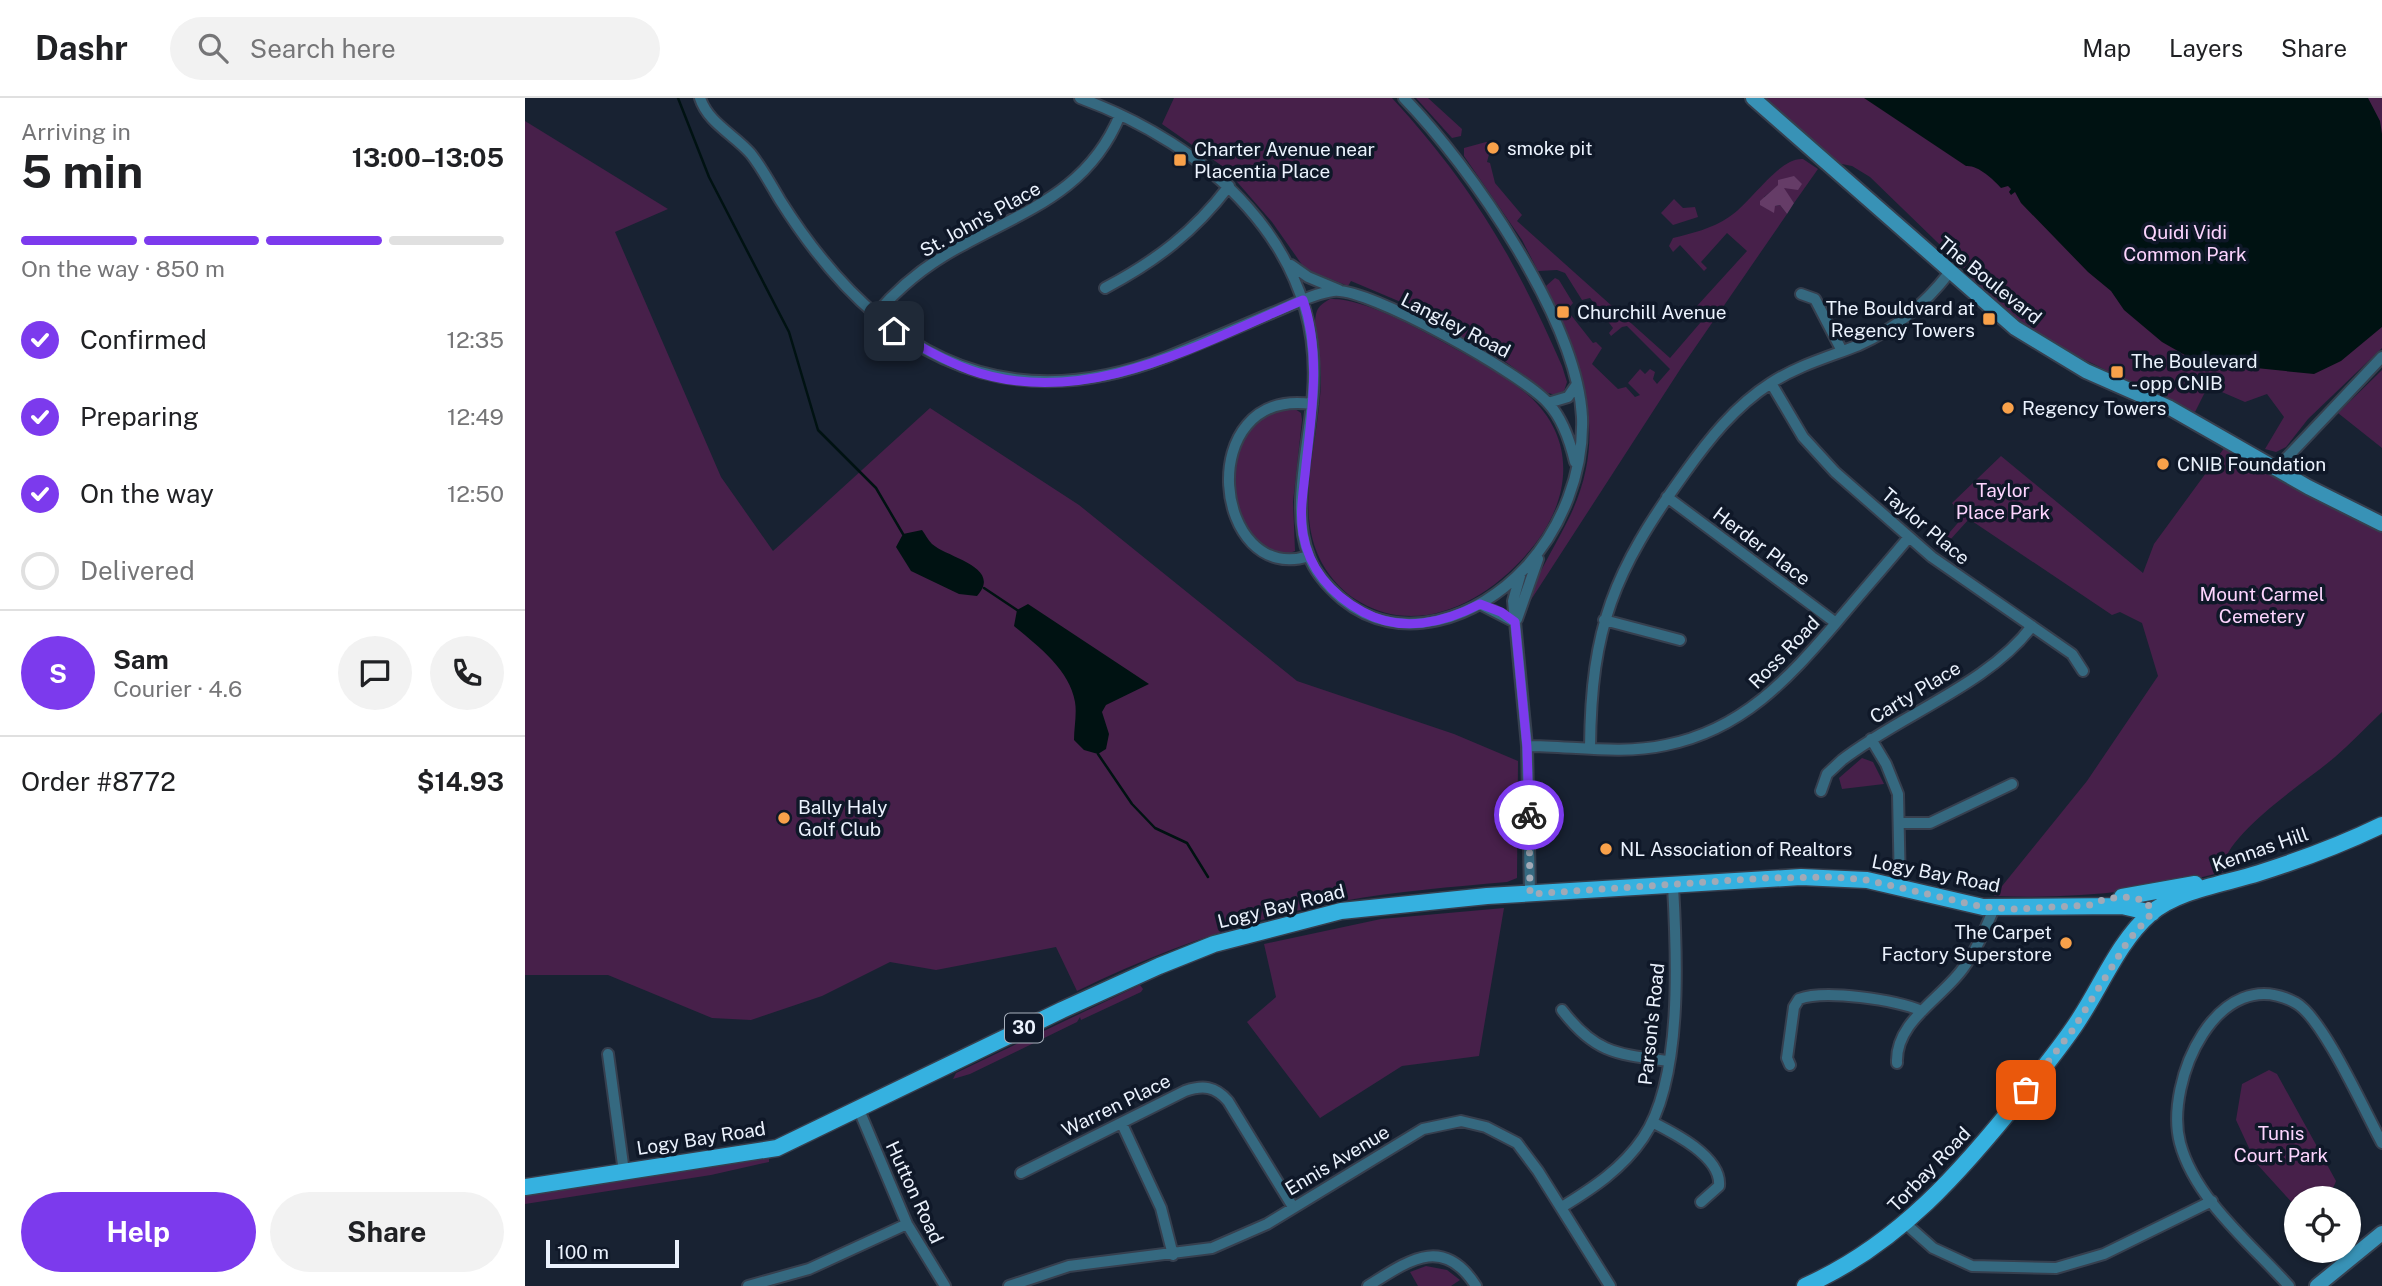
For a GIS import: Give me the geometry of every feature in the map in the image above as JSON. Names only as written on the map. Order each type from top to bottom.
[{"type":"main road","name":"Kennas Hill","points":[[2152,913],[2174,901],[2279,867],[2382,825]]},
{"type":"main road","name":"Logy Bay Road","points":[[525,1187],[776,1148],[1062,1010],[1214,944],[1341,911],[1530,894],[1766,878],[1834,877],[1867,880],[1994,908],[2098,906],[2152,913]]},
{"type":"main road","name":"Logy Bay Road","points":[[2098,906],[2102,900],[2198,883],[2225,883]]},
{"type":"main road","points":[[2122,897],[2147,902],[2152,913]]},
{"type":"main road","points":[[2098,906],[2127,917],[2131,925],[2128,941]]},
{"type":"main road","name":"Torbay Road","points":[[1806,1286],[1862,1257],[1906,1224],[1969,1160],[2046,1065],[2087,1008],[2128,941],[2152,913]]},
{"type":"street","points":[[701,98],[712,118],[751,154],[807,242],[837,280],[894,331],[930,353],[972,371],[1003,379],[1072,381],[1124,373],[1303,300],[1341,291]]},
{"type":"street","points":[[1080,98],[1120,115],[1185,150],[1229,186],[1262,221],[1287,262],[1303,300],[1314,366],[1301,516],[1309,556],[1321,578],[1337,594],[1377,618],[1404,624],[1435,622],[1480,604],[1523,570],[1542,549]]},
{"type":"street","points":[[1404,98],[1461,164],[1500,220],[1553,321],[1577,384],[1582,426],[1568,500],[1542,549],[1515,622]]},
{"type":"street","name":"The Boulevard","points":[[1753,98],[1997,315],[2033,341],[2086,371],[2198,423],[2382,524]]},
{"type":"street","name":"St. John's Place","points":[[875,315],[913,277],[940,258],[1057,195],[1096,158],[1120,115]]},
{"type":"street","points":[[1105,288],[1136,272],[1185,238],[1229,186]]},
{"type":"street","name":"Langley Road","points":[[1287,262],[1308,277],[1459,343],[1515,376],[1548,403],[1565,429],[1576,469]]},
{"type":"street","points":[[1590,748],[1593,668],[1604,620],[1618,581],[1643,531],[1667,497],[1731,414],[1772,383],[1808,363],[1875,337],[1904,319],[1927,299],[1949,273]]},
{"type":"street","points":[[1801,294],[1815,299],[1842,351]]},
{"type":"street","points":[[2277,468],[2382,357]]},
{"type":"street","name":"Taylor Place","points":[[1772,383],[1803,437],[1817,454],[1909,537],[1951,570],[2072,654],[2084,671]]},
{"type":"street","points":[[1548,403],[1568,397],[1577,384]]},
{"type":"street","points":[[1309,556],[1283,560],[1256,548],[1242,528],[1233,508],[1228,470],[1235,443],[1258,414],[1283,404],[1312,404]]},
{"type":"street","name":"Herder Place","points":[[1667,497],[1836,623]]},
{"type":"street","name":"Ross Road","points":[[1527,747],[1665,746],[1724,726],[1770,695],[1909,537]]},
{"type":"street","points":[[1523,570],[1513,594],[1527,747],[1530,894]]},
{"type":"street","points":[[1480,604],[1501,612],[1515,622]]},
{"type":"street","points":[[1604,620],[1680,640]]},
{"type":"street","name":"Carty Place","points":[[1821,791],[1827,774],[1871,739],[1994,665],[2014,648],[2032,626]]},
{"type":"street","points":[[1871,739],[1894,781],[1899,823],[1900,889]]},
{"type":"street","points":[[1899,823],[1939,820],[2012,784]]},
{"type":"street","name":"Parson's Road","points":[[1562,1207],[1614,1172],[1635,1149],[1652,1122],[1662,1094],[1668,1061],[1675,976],[1673,886]]},
{"type":"street","points":[[1897,1063],[1900,1042],[1921,1011],[1965,967],[1994,908]]},
{"type":"street","points":[[1790,1065],[1787,1059],[1793,1016],[1799,999],[1814,996],[1861,999],[1906,1004],[1921,1011]]},
{"type":"street","points":[[2289,1286],[2197,1182],[2180,1144],[2177,1126],[2178,1091],[2190,1056],[2210,1024],[2232,1004],[2252,996],[2285,999],[2308,1012],[2382,1143]]},
{"type":"street","points":[[1562,1010],[1582,1034],[1598,1046],[1631,1056],[1668,1061]]},
{"type":"street","points":[[608,1054],[624,1172]]},
{"type":"street","name":"Warren Place","points":[[1021,1172],[1185,1091],[1214,1088],[1228,1101],[1293,1207]]},
{"type":"street","name":"Hutton Road","points":[[859,1110],[907,1224],[945,1286]]},
{"type":"street","name":"Ennis Avenue","points":[[1009,1286],[1069,1266],[1173,1255],[1231,1240],[1267,1224],[1423,1129],[1461,1121],[1486,1126],[1517,1143],[1562,1207],[1610,1286]]},
{"type":"street","points":[[1652,1122],[1689,1143],[1712,1164],[1720,1186],[1701,1202]]},
{"type":"street","points":[[1122,1124],[1161,1208],[1173,1255]]},
{"type":"street","points":[[1906,1224],[1933,1248],[1972,1266],[2056,1268],[2091,1260],[2212,1201]]},
{"type":"street","points":[[748,1286],[809,1269],[907,1224]]},
{"type":"street","points":[[2316,1286],[2382,1233]]},
{"type":"street","points":[[1368,1286],[1407,1262],[1429,1255],[1440,1256],[1462,1267],[1476,1286]]},
{"type":"green space","points":[[1174,98],[1392,98],[1445,161],[1509,257],[1562,366],[1567,382],[1564,391],[1556,395],[1548,393],[1503,360],[1414,313],[1415,308],[1351,281],[1348,286],[1305,269],[1272,222],[1225,168],[1162,124]]},
{"type":"green space","points":[[1416,98],[1428,98],[1462,129],[1461,136],[1452,138]]},
{"type":"green space","name":"Quidi Vidi Common Park","points":[[1764,98],[2382,98],[2382,348],[2308,419],[2286,447],[2276,452],[2265,449],[2284,417],[2267,394],[2245,402],[2208,386],[2195,412],[2160,396],[2147,385],[2128,381],[2065,350],[2023,324],[1969,282],[1968,272],[1870,177],[1852,166],[1837,163]]},
{"type":"green space","name":"Bally Haly Golf Club","points":[[525,121],[668,209],[615,232],[721,477],[773,551],[930,408],[1079,505],[1297,681],[1454,734],[1518,761],[1517,878],[1507,882],[1363,898],[1274,916],[1174,949],[1077,991],[1056,947],[936,970],[890,962],[822,996],[751,1020],[712,1018],[608,975],[525,975]]},
{"type":"green space","points":[[1492,143],[1487,162],[1490,163],[1495,183],[1522,215],[1517,221],[1670,358],[1707,315],[1697,306],[1747,251],[1727,233],[1701,262],[1707,268],[1704,271],[1680,245],[1673,252],[1669,246],[1673,238],[1709,228],[1729,217],[1784,165],[1794,160],[1803,159],[1818,169],[1794,203],[1783,188],[1802,184],[1779,185],[1764,197],[1775,206],[1780,205],[1787,214],[1681,368],[1525,609],[1580,490],[1587,460],[1589,431],[1581,373],[1546,286],[1555,278],[1559,280],[1573,303],[1567,310],[1593,343],[1596,342],[1602,348],[1592,364],[1618,389],[1626,387],[1635,397],[1640,395],[1628,383],[1640,369],[1645,374],[1650,369],[1655,372],[1653,379],[1657,384],[1670,369],[1627,326],[1611,336],[1609,333],[1613,328],[1590,298],[1582,300],[1565,273],[1557,270],[1538,271],[1522,240],[1464,156],[1464,148]]},
{"type":"green space","points":[[1674,199],[1683,208],[1695,207],[1698,217],[1673,225],[1661,213]]},
{"type":"green space","points":[[1330,299],[1357,303],[1388,314],[1487,366],[1528,395],[1544,412],[1555,431],[1563,470],[1561,491],[1544,530],[1531,549],[1496,583],[1453,608],[1407,616],[1383,612],[1360,602],[1339,586],[1328,573],[1316,550],[1308,508],[1321,377],[1315,321],[1318,309]]},
{"type":"green space","points":[[2382,370],[2382,448],[2338,413]]},
{"type":"green space","points":[[1295,409],[1301,413],[1302,420],[1293,502],[1295,551],[1284,555],[1261,547],[1249,535],[1236,505],[1234,469],[1237,452],[1251,426],[1266,415]]},
{"type":"green space","name":"Mount Carmel Cemetery","points":[[2225,447],[2382,531],[2382,712],[2335,757],[2250,826],[2235,842],[2226,858],[2223,872],[2167,885],[2110,893],[1994,896],[2087,781],[2158,676],[2142,623],[2120,612],[2112,615],[1969,519],[1940,551],[1936,548],[1963,517],[1952,503],[2001,456],[2143,573],[2154,544]]},
{"type":"green space","points":[[1862,758],[1873,762],[1884,784],[1842,789],[1839,778]]},
{"type":"green space","points":[[1504,908],[1479,1056],[1402,1066],[1320,1118],[1247,1022],[1276,997],[1264,944],[1381,919]]},
{"type":"green space","points":[[1140,985],[1143,989],[1141,992],[1081,1020],[1080,1017],[1077,1022],[970,1074],[953,1079],[956,1073]]},
{"type":"green space","name":"Tunis Court Park","points":[[2269,1070],[2277,1074],[2336,1181],[2334,1186],[2284,1186],[2284,1194],[2256,1163],[2236,1120],[2242,1084]]},
{"type":"green space","points":[[769,1156],[769,1162],[711,1175],[525,1204],[525,1196]]},
{"type":"green space","points":[[1426,1266],[1447,1270],[1460,1280],[1451,1286],[1418,1286],[1410,1272]]},
{"type":"shaded area","name":"Quidi Vidi Common Park","points":[[1864,98],[2368,98],[2380,121],[2382,134],[2382,327],[2341,361],[2314,374],[2197,362],[2162,342],[2124,310],[2111,291],[2088,272],[2021,203],[2015,192],[2011,195],[2008,186],[2001,188],[1985,173],[1966,166]]},
{"type":"shaded area","points":[[1794,176],[1802,184],[1798,190],[1784,188],[1794,203],[1787,214],[1780,205],[1775,206],[1774,213],[1760,205],[1760,201],[1778,185],[1778,180]]},
{"type":"shaded area","points":[[922,530],[932,544],[978,570],[983,578],[983,586],[977,596],[959,594],[911,571],[896,547],[903,534]]},
{"type":"shaded area","points":[[1028,604],[1149,684],[1106,705],[1102,712],[1109,734],[1106,749],[1098,754],[1084,750],[1074,740],[1075,702],[1067,679],[1033,641],[1014,626],[1017,610]]},
{"type":"waterway","points":[[678,98],[709,177],[789,332],[818,430],[876,488],[903,534]]},
{"type":"waterway","points":[[984,588],[1017,610]]},
{"type":"waterway","points":[[1098,754],[1132,804],[1155,828],[1187,843],[1208,877]]},
{"type":"way so far","points":[[1529,815],[1530,894],[1766,878],[1834,877],[1867,880],[1955,902],[1994,908],[2090,905],[2122,897],[2147,902],[2152,913],[2128,941],[2072,1031],[2026,1090]]},
{"type":"place","name":"smoke pit","points":[[1493,148]]},
{"type":"place","name":"Charter Avenue near Placentia Place","points":[[1180,160]]},
{"type":"place","name":"Churchill Avenue","points":[[1563,312]]},
{"type":"place","name":"The Bouldvard at Regency Towers","points":[[1989,319]]},
{"type":"place","name":"The Boulevard - opp CNIB","points":[[2117,372]]},
{"type":"place","name":"Regency Towers","points":[[2008,408]]},
{"type":"place","name":"CNIB Foundation","points":[[2163,464]]},
{"type":"place","name":"Bally Haly Golf Club","points":[[784,818]]},
{"type":"place","name":"NL Association of Realtors","points":[[1606,849]]},
{"type":"place","name":"The Carpet Factory Superstore","points":[[2066,943]]},
{"type":"route","points":[[894,331],[930,353],[972,371],[1003,379],[1072,381],[1124,373],[1303,300],[1314,366],[1301,516],[1304,542],[1309,556],[1328,586],[1347,603],[1377,618],[1404,624],[1428,623],[1452,618],[1480,604],[1507,615],[1515,622],[1527,747],[1529,815]]},
{"type":"park label","name":"Taylor Place Park","points":[[2003,501]]}]
